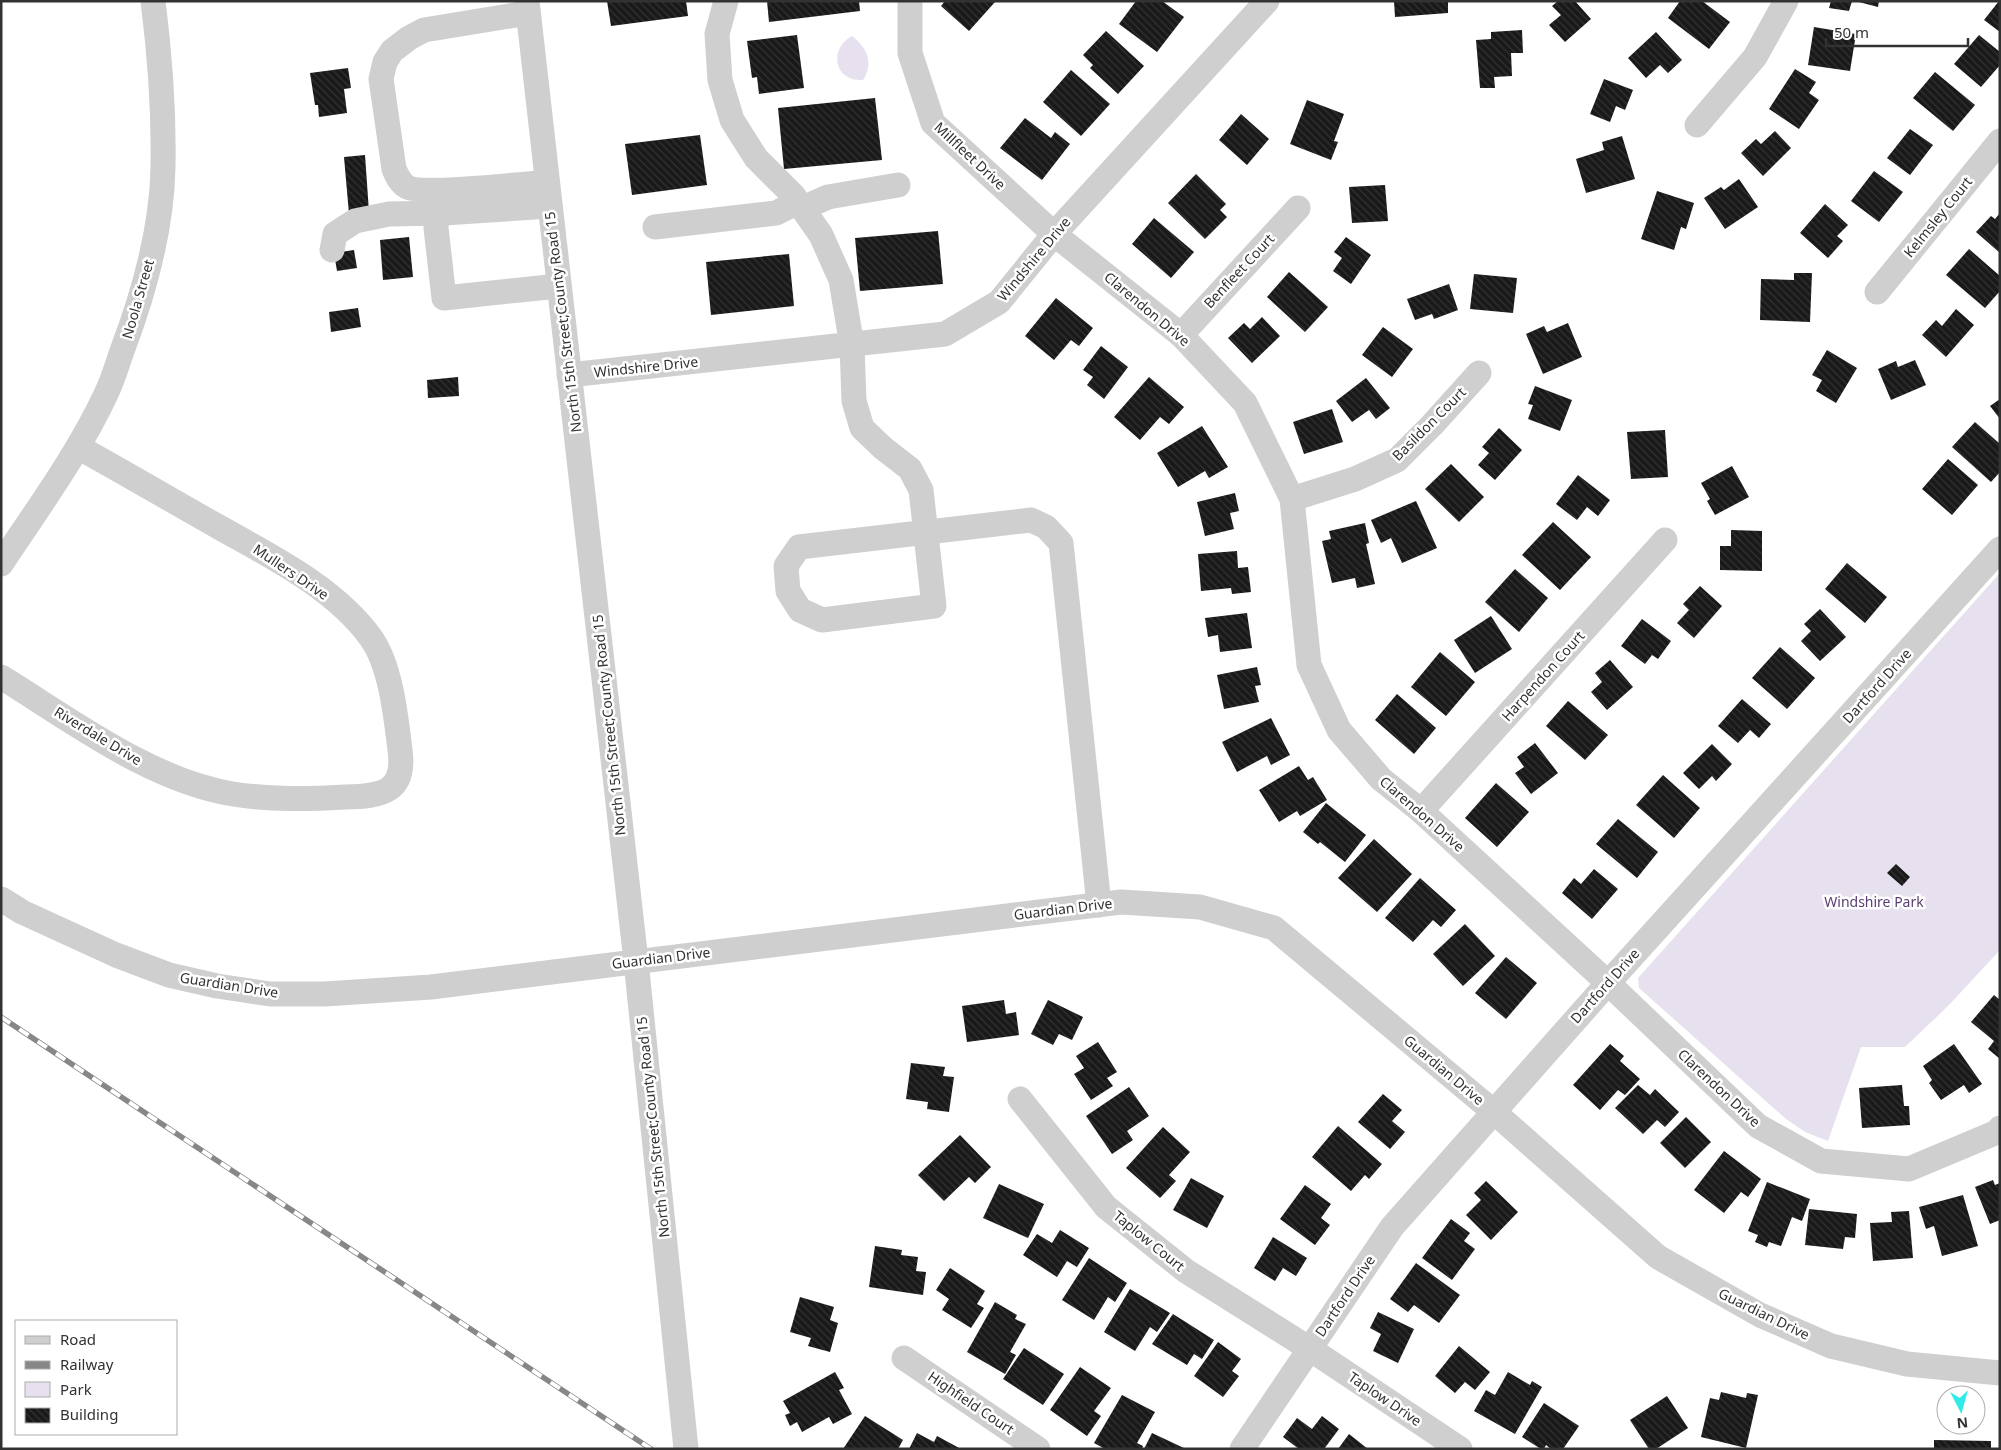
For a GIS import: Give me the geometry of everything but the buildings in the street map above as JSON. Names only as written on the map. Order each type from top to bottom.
[{"type":"street","name":"Noola Street","points":[[1,564],[78,447],[107,392],[136,314],[153,247],[160,208],[163,168],[161,100],[153,1]]},
{"type":"street","points":[[726,1],[717,34],[720,80],[732,120],[756,158],[794,195],[821,235],[842,280],[852,346],[854,401],[862,428],[883,448],[910,469],[921,490],[926,532],[934,606],[822,620],[800,610],[788,591],[786,566],[799,546],[926,532],[1032,520],[1046,527],[1061,543],[1099,905]]},
{"type":"street","name":"Millfleet Drive","points":[[910,1],[910,53],[933,123],[1054,234]]},
{"type":"street","name":"Windshire Drive","points":[[568,375],[852,346],[945,334],[999,302],[1054,234],[1267,1]]},
{"type":"street","points":[[1697,125],[1755,57],[1786,1]]},
{"type":"street","points":[[527,7],[424,30],[392,50],[385,62],[381,79],[394,169],[398,178],[408,188],[431,190],[547,182]]},
{"type":"street","name":"North 15th Street;County Road 15","points":[[527,7],[636,961],[686,1449]]},
{"type":"street","name":"Kelmsley Court","points":[[1877,292],[2000,141]]},
{"type":"street","points":[[655,227],[776,213],[828,197],[898,185]]},
{"type":"street","points":[[332,250],[335,234],[355,221],[389,214],[550,206]]},
{"type":"street","name":"Benfleet Court","points":[[1181,334],[1298,208]]},
{"type":"street","points":[[437,213],[436,228],[444,298],[558,286]]},
{"type":"street","name":"Clarendon Drive","points":[[1054,234],[1181,334],[1245,403],[1292,499],[1309,666],[1339,730],[1381,779],[1421,811],[1608,983],[1758,1126],[1821,1161],[1909,1169],[1996,1132],[2000,1128]]},
{"type":"street","name":"Basildon Court","points":[[1292,499],[1355,479],[1397,460],[1432,425],[1478,373]]},
{"type":"street","name":"Mullers Drive","points":[[78,447],[277,560],[320,589],[348,613],[372,639],[384,667],[395,708],[401,758],[400,776]]},
{"type":"street","name":"Harpendon Court","points":[[1421,811],[1665,540]]},
{"type":"street","name":"Dartford Drive","points":[[1242,1449],[1392,1227],[1608,983],[2000,549]]},
{"type":"street","name":"Riverdale Drive","points":[[1,677],[139,762],[190,783],[233,794],[293,799],[369,797],[384,794],[400,776]]},
{"type":"street","name":"Guardian Drive","points":[[1,899],[22,912],[63,932],[169,975],[217,986],[270,994],[325,994],[431,987],[1121,902],[1200,907],[1274,928],[1494,1112],[1658,1257],[1760,1315],[1831,1346],[1907,1364],[2000,1373]]},
{"type":"street","name":"Taplow Court","points":[[1020,1099],[1106,1207],[1186,1271],[1310,1348]]},
{"type":"street","name":"Taplow Drive","points":[[1310,1348],[1460,1449]]},
{"type":"street","name":"Highfield Court","points":[[904,1358],[1038,1449]]},
{"type":"green space","points":[[852,36],[862,45],[867,56],[868,67],[863,80],[846,76],[840,70],[838,64],[837,56],[840,49],[844,42]]},
{"type":"green space","name":"Windshire Park","points":[[2000,573],[2000,950],[1948,1006],[1905,1047],[1861,1047],[1828,1141],[1805,1132],[1786,1119],[1639,988],[1638,978]]},
{"type":"railway","points":[[1,1017],[651,1449]]}]
